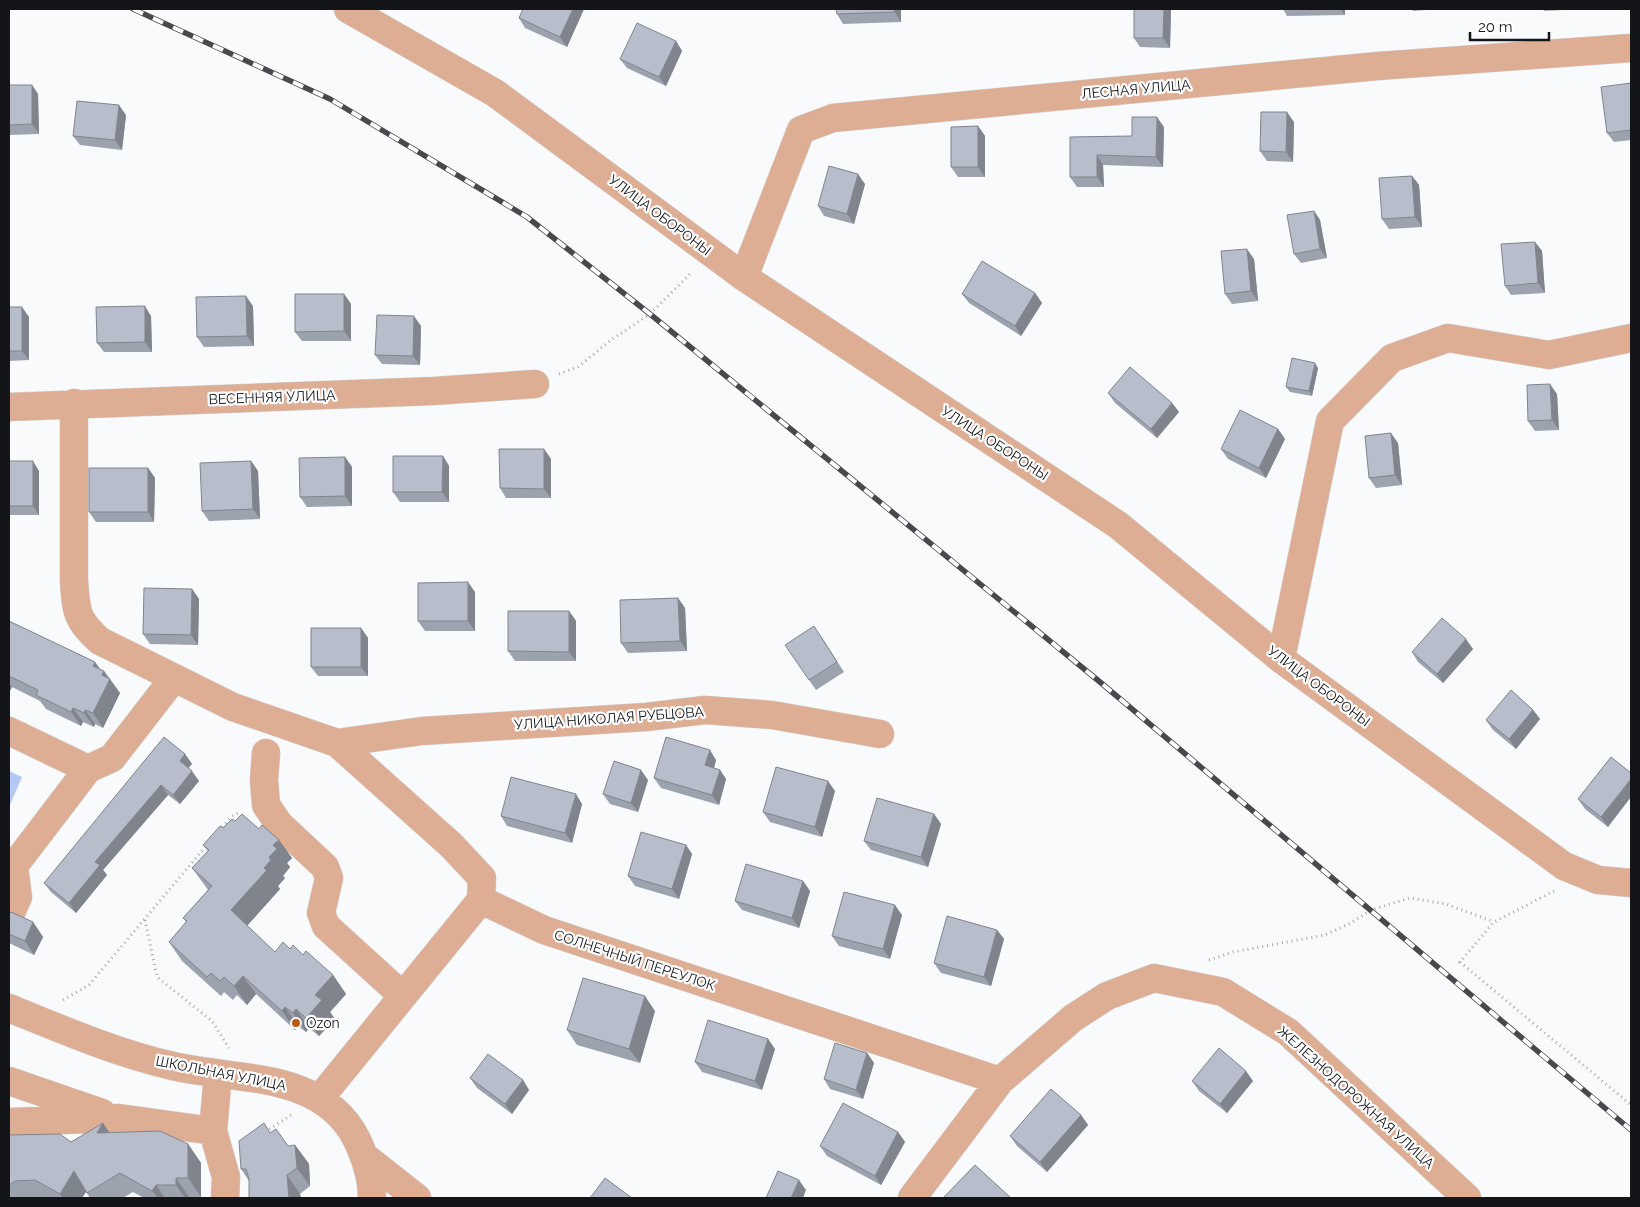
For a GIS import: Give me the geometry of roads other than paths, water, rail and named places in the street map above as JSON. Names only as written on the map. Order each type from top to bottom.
[{"type":"street","name":"УЛИЦА ОБОРОНЫ","points":[[348,9],[495,93],[744,277],[1118,525],[1281,659],[1550,857],[1564,866],[1598,880],[1631,883]]},
{"type":"street","name":"ЛЕСНАЯ УЛИЦА","points":[[744,277],[801,130],[833,118],[1378,66],[1631,48]]},
{"type":"street","points":[[1281,659],[1330,421],[1392,358],[1448,338],[1549,355],[1631,338]]},
{"type":"street","name":"ВЕСЕННЯЯ УЛИЦА","points":[[9,407],[74,403],[434,391],[536,384]]},
{"type":"street","points":[[74,403],[74,580],[76,606],[83,626],[100,641],[233,707],[337,743],[451,845],[482,878],[482,900],[320,1098]]},
{"type":"street","points":[[9,917],[18,898],[12,865],[88,769],[112,758],[174,678]]},
{"type":"street","name":"УЛИЦА НИКОЛАЯ РУБЦОВА","points":[[337,743],[422,731],[646,717],[705,710],[772,715],[880,734]]},
{"type":"street","points":[[9,731],[88,769]]},
{"type":"street","points":[[266,753],[264,780],[266,805],[279,824],[325,867],[329,878],[321,913],[326,926],[403,996]]},
{"type":"street","name":"СОЛНЕЧНЫЙ ПЕРЕУЛОК","points":[[482,900],[544,930],[1000,1081]]},
{"type":"street","name":"ЖЕЛЕЗНОДОРОЖНАЯ УЛИЦА","points":[[1000,1081],[1073,1018],[1108,996],[1154,978],[1223,992],[1288,1032],[1467,1198]]},
{"type":"street","name":"ШКОЛЬНАЯ УЛИЦА","points":[[9,1008],[119,1051],[174,1066],[225,1063],[288,1084],[320,1098],[348,1122],[366,1157]]},
{"type":"street","points":[[225,1063],[213,1131],[226,1177],[225,1198]]},
{"type":"street","points":[[9,1081],[119,1118]]},
{"type":"street","points":[[912,1198],[1000,1081]]},
{"type":"street","points":[[9,1122],[119,1118],[213,1131]]},
{"type":"street","points":[[366,1157],[372,1187],[372,1198]]},
{"type":"street","points":[[366,1157],[417,1198]]},
{"type":"railway","points":[[133,9],[330,99],[527,217],[650,314],[1100,682],[1631,1130]]},
{"type":"place","name":"Ozon","points":[[296,1023]]}]
